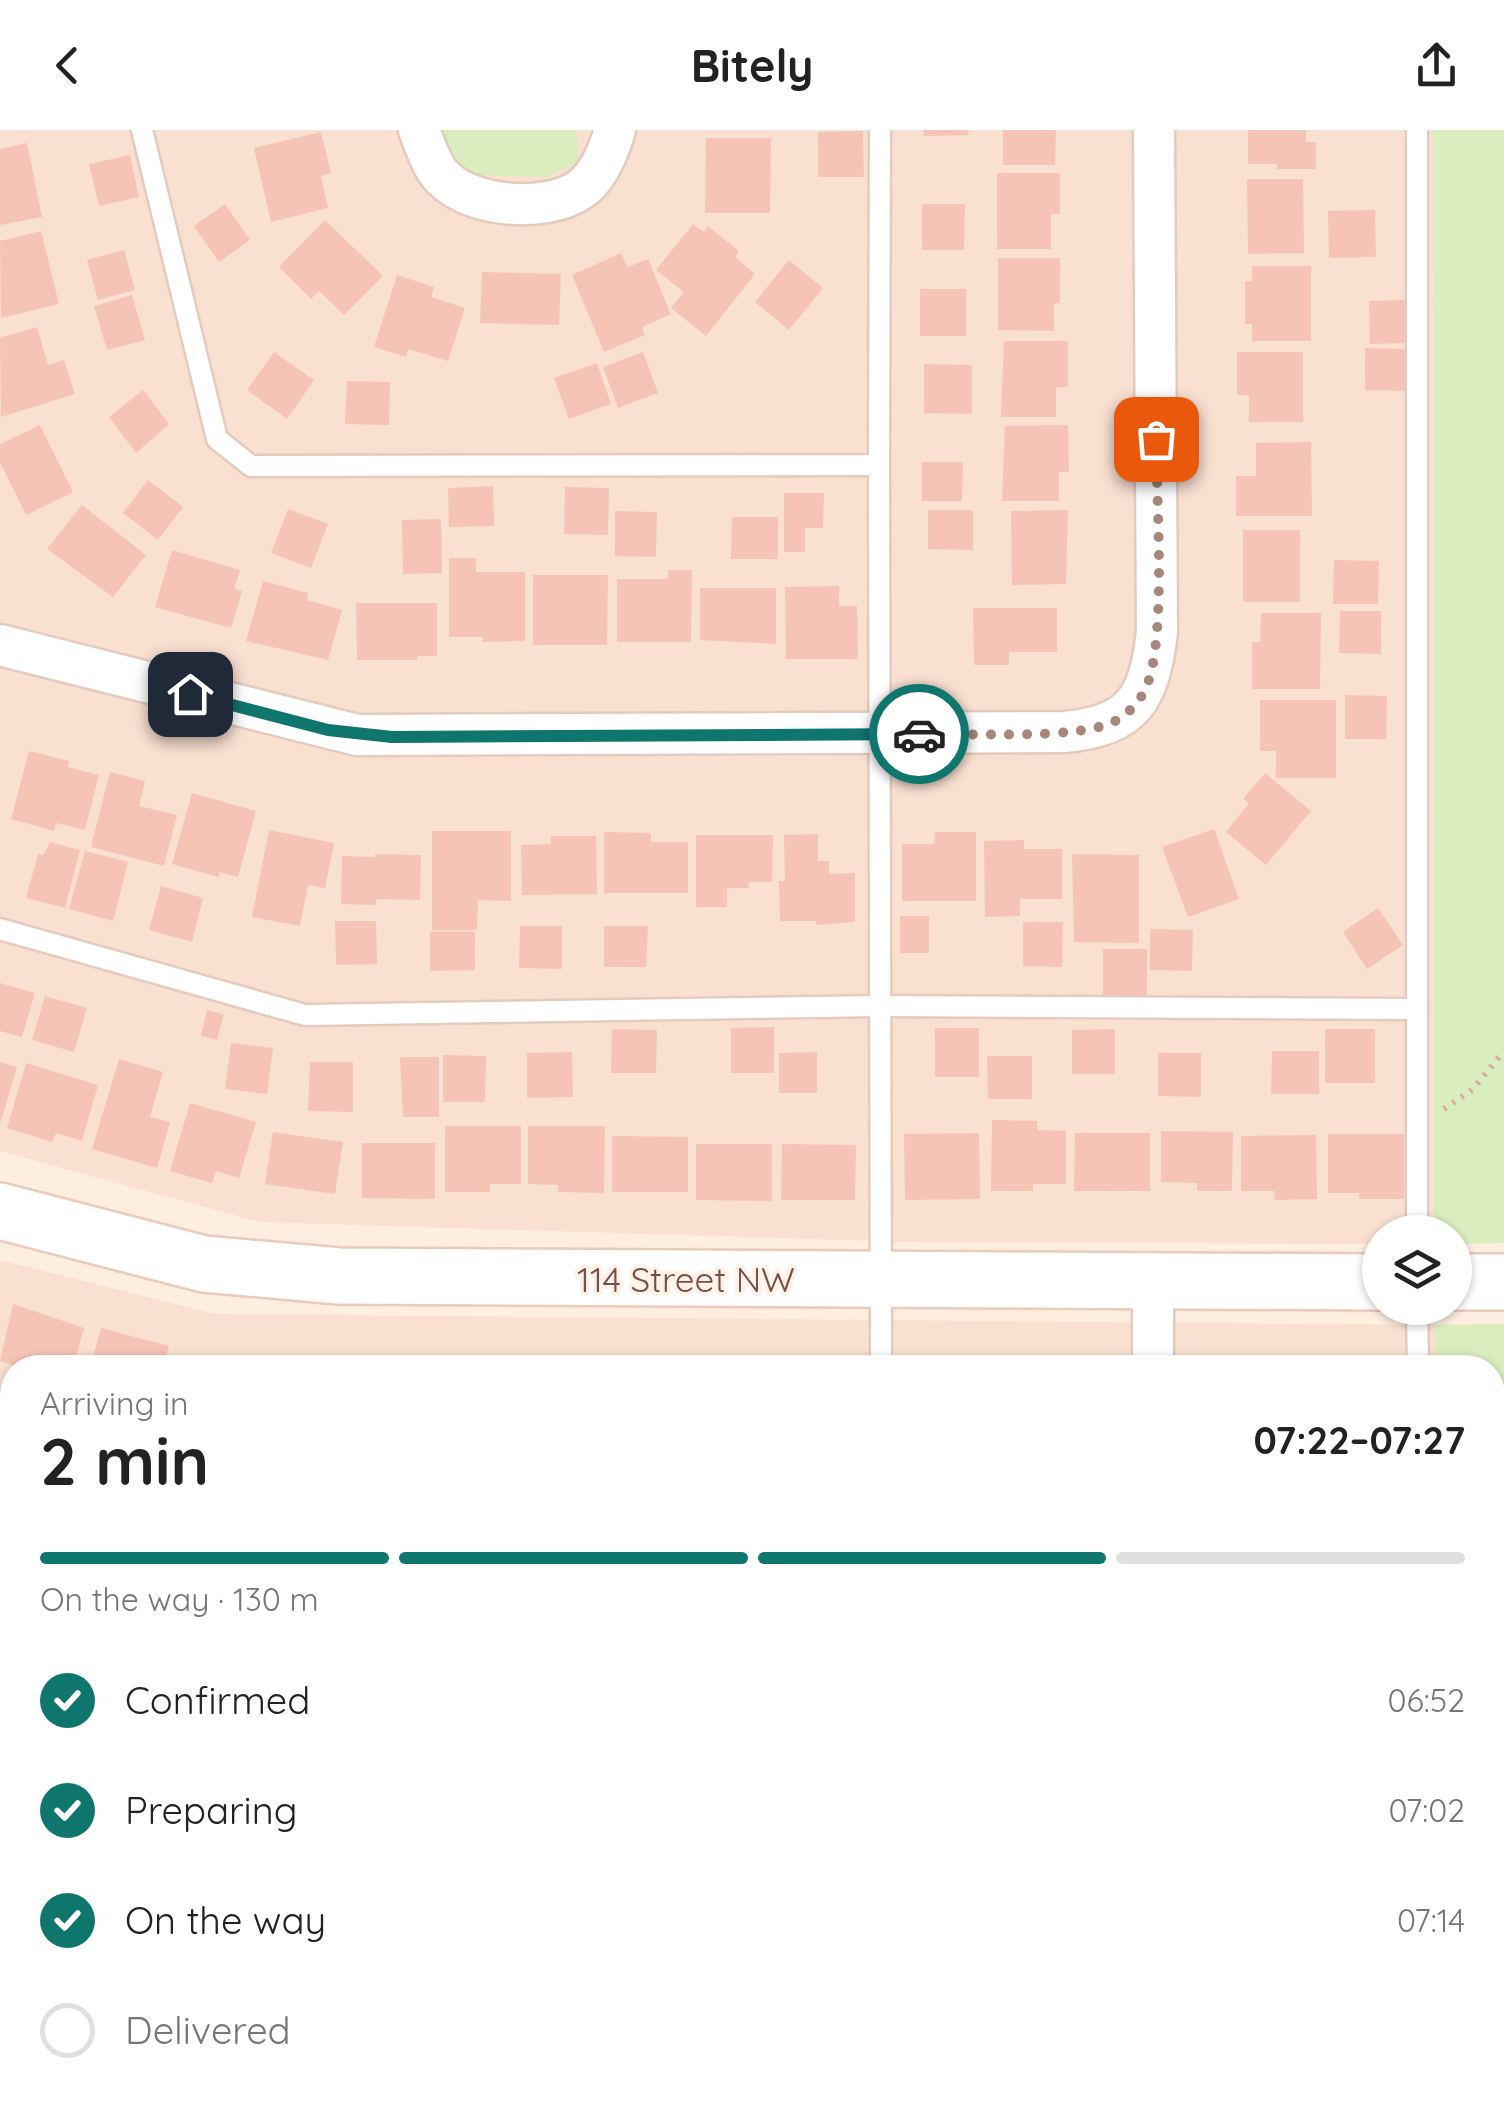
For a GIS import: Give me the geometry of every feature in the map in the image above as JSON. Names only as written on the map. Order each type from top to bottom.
[{"type":"street","points":[[419,130],[439,174],[470,197],[519,204],[559,202],[584,188],[600,166],[615,130]]},
{"type":"street","points":[[0,645],[357,735],[1064,732],[1092,729],[1128,713],[1145,691],[1157,632],[1154,130]]},
{"type":"street","name":"114 Street NW","points":[[0,1211],[204,1264],[287,1273],[1362,1282]]},
{"type":"street","points":[[1153,1281],[1153,1355]]},
{"type":"street","points":[[1472,1282],[1504,1282]]},
{"type":"lane","points":[[142,130],[216,438],[251,466],[879,465]]},
{"type":"lane","points":[[880,130],[881,1355]]},
{"type":"lane","points":[[1417,130],[1417,1215]]},
{"type":"lane","points":[[0,928],[305,1014],[880,1006],[1417,1009]]},
{"type":"lane","points":[[1417,1325],[1418,1355]]},
{"type":"path","points":[[1417,1126],[1473,1089],[1504,1052]]},
{"type":"shaded area","points":[[0,130],[1433,130],[1434,1215],[1362,1215],[1362,1244],[907,1242],[260,1222],[0,1151]]},
{"type":"shaded area","points":[[0,1260],[215,1314],[1435,1325],[1435,1355],[0,1355]]},
{"type":"green space","points":[[432,130],[577,130],[578,162],[547,177],[466,175]]},
{"type":"green space","points":[[1433,130],[1504,130],[1504,1243],[1472,1244],[1472,1215],[1434,1215]]},
{"type":"green space","points":[[1504,1324],[1504,1355],[1435,1355],[1435,1325]]},
{"type":"building","points":[[923,130],[968,130],[969,135],[924,136]]},
{"type":"building","points":[[1003,130],[1056,130],[1055,165],[1003,165]]},
{"type":"building","points":[[1248,130],[1306,130],[1306,142],[1316,142],[1316,169],[1248,164]]},
{"type":"building","points":[[863,131],[864,177],[818,177],[818,132]]},
{"type":"building","points":[[321,132],[331,173],[321,176],[328,208],[271,222],[254,148]]},
{"type":"building","points":[[706,138],[771,138],[770,213],[705,213]]},
{"type":"building","points":[[27,143],[42,217],[0,225],[0,149]]},
{"type":"building","points":[[130,155],[139,197],[99,206],[89,164]]},
{"type":"building","points":[[997,173],[1060,173],[1060,214],[1051,214],[1051,249],[997,249]]},
{"type":"building","points":[[1247,179],[1303,179],[1304,253],[1248,254]]},
{"type":"building","points":[[225,204],[250,240],[219,262],[194,226]]},
{"type":"building","points":[[922,204],[965,204],[964,250],[922,250]]},
{"type":"building","points":[[1375,210],[1376,257],[1329,258],[1328,211]]},
{"type":"building","points":[[325,220],[383,276],[344,315],[319,291],[311,299],[279,267]]},
{"type":"building","points":[[693,224],[704,232],[708,226],[739,251],[735,257],[755,274],[706,336],[671,308],[684,292],[656,270]]},
{"type":"building","points":[[41,231],[59,304],[1,318],[0,241]]},
{"type":"building","points":[[124,250],[135,290],[98,300],[87,260]]},
{"type":"building","points":[[621,253],[628,267],[648,259],[671,314],[642,327],[645,335],[604,352],[572,275]]},
{"type":"building","points":[[998,258],[1060,258],[1060,303],[1054,303],[1054,331],[998,330]]},
{"type":"building","points":[[789,260],[823,288],[789,330],[755,302]]},
{"type":"building","points":[[1252,266],[1311,266],[1311,341],[1252,341],[1252,324],[1245,324],[1245,281],[1252,281]]},
{"type":"building","points":[[482,272],[561,274],[559,325],[480,323]]},
{"type":"building","points":[[397,275],[434,287],[431,297],[465,308],[448,361],[408,349],[406,357],[374,347]]},
{"type":"building","points":[[920,289],[966,289],[966,336],[920,336]]},
{"type":"building","points":[[132,295],[145,340],[107,350],[94,306]]},
{"type":"building","points":[[1407,300],[1407,343],[1370,344],[1369,301]]},
{"type":"building","points":[[37,327],[48,365],[64,360],[75,394],[1,417],[0,338]]},
{"type":"building","points":[[1004,341],[1068,341],[1068,387],[1056,387],[1056,417],[1001,417]]},
{"type":"building","points":[[1365,348],[1409,349],[1408,391],[1365,390]]},
{"type":"building","points":[[274,352],[314,380],[287,419],[247,390]]},
{"type":"building","points":[[643,352],[658,393],[618,408],[603,367]]},
{"type":"building","points":[[1237,352],[1303,352],[1303,422],[1249,422],[1249,395],[1237,395]]},
{"type":"building","points":[[597,363],[611,404],[569,419],[554,378]]},
{"type":"building","points":[[924,364],[972,365],[972,414],[924,413]]},
{"type":"building","points":[[347,381],[390,382],[389,425],[345,424]]},
{"type":"building","points":[[143,390],[169,424],[136,453],[109,417]]},
{"type":"building","points":[[40,425],[73,492],[26,515],[0,462],[0,444]]},
{"type":"building","points":[[1068,425],[1069,472],[1059,472],[1059,501],[1002,501],[1005,426]]},
{"type":"building","points":[[1311,442],[1312,516],[1236,516],[1236,476],[1256,476],[1256,443]]},
{"type":"building","points":[[922,462],[963,462],[962,501],[922,501]]},
{"type":"building","points":[[148,480],[183,507],[158,540],[123,513]]},
{"type":"building","points":[[493,486],[494,526],[449,527],[448,488]]},
{"type":"building","points":[[565,487],[609,488],[608,535],[564,534]]},
{"type":"building","points":[[784,493],[824,493],[823,528],[805,528],[805,552],[784,552]]},
{"type":"building","points":[[82,505],[146,555],[113,597],[47,549]]},
{"type":"building","points":[[288,509],[328,524],[311,568],[271,553]]},
{"type":"building","points":[[928,510],[973,510],[973,550],[928,549]]},
{"type":"building","points":[[1068,510],[1066,584],[1012,585],[1011,511]]},
{"type":"building","points":[[615,511],[657,512],[656,557],[615,556]]},
{"type":"building","points":[[732,517],[778,517],[778,559],[731,559]]},
{"type":"building","points":[[441,519],[442,573],[403,574],[402,520]]},
{"type":"building","points":[[1243,530],[1300,530],[1300,602],[1243,602]]},
{"type":"building","points":[[172,550],[240,570],[234,589],[242,591],[231,628],[155,607]]},
{"type":"building","points":[[449,558],[476,558],[476,572],[525,572],[525,641],[483,642],[483,637],[449,637]]},
{"type":"building","points":[[1334,560],[1379,561],[1378,604],[1333,604]]},
{"type":"building","points":[[668,570],[692,570],[691,642],[617,642],[617,579],[668,579]]},
{"type":"building","points":[[533,575],[608,575],[607,645],[533,645]]},
{"type":"building","points":[[263,581],[308,593],[307,600],[342,610],[328,660],[246,641]]},
{"type":"building","points":[[839,586],[839,606],[857,606],[858,659],[786,659],[785,587]]},
{"type":"building","points":[[700,588],[776,588],[776,644],[700,640]]},
{"type":"building","points":[[356,603],[437,603],[437,656],[357,660]]},
{"type":"building","points":[[973,608],[1057,608],[1057,652],[1009,652],[1009,665],[974,665]]},
{"type":"building","points":[[1340,611],[1381,611],[1381,654],[1339,653]]},
{"type":"building","points":[[1261,613],[1321,613],[1320,689],[1252,689],[1252,642],[1260,642]]},
{"type":"building","points":[[1345,695],[1387,696],[1386,739],[1345,739]]},
{"type":"building","points":[[1260,700],[1336,700],[1336,778],[1276,778],[1276,751],[1260,751]]},
{"type":"building","points":[[29,751],[69,761],[68,767],[99,775],[85,830],[56,823],[54,831],[11,819]]},
{"type":"building","points":[[110,772],[145,781],[139,806],[177,815],[164,866],[91,847]]},
{"type":"building","points":[[1265,773],[1311,811],[1266,865],[1226,832],[1249,803],[1243,799]]},
{"type":"building","points":[[192,793],[256,811],[238,877],[220,872],[218,877],[172,864]]},
{"type":"building","points":[[1214,829],[1239,899],[1188,917],[1162,847]]},
{"type":"building","points":[[269,830],[334,843],[325,888],[308,885],[300,926],[252,917]]},
{"type":"building","points":[[432,831],[511,831],[511,901],[478,900],[477,930],[432,930]]},
{"type":"building","points":[[604,832],[651,833],[651,842],[688,842],[688,893],[604,893]]},
{"type":"building","points":[[935,832],[976,832],[976,901],[902,901],[902,844],[934,844]]},
{"type":"building","points":[[818,834],[818,861],[829,861],[829,874],[855,873],[855,922],[816,925],[816,921],[780,921],[779,881],[785,881],[784,835]]},
{"type":"building","points":[[696,835],[773,835],[772,882],[749,882],[749,888],[727,888],[727,907],[696,907]]},
{"type":"building","points":[[551,836],[596,836],[597,894],[522,895],[521,845],[551,844]]},
{"type":"building","points":[[1024,840],[1024,849],[1062,849],[1062,899],[1020,899],[1020,916],[985,917],[984,841]]},
{"type":"building","points":[[50,842],[80,850],[65,908],[26,898],[38,854],[43,855]]},
{"type":"building","points":[[85,851],[128,862],[113,921],[69,909]]},
{"type":"building","points":[[1072,854],[1139,855],[1139,943],[1074,942]]},
{"type":"building","points":[[421,855],[420,900],[376,899],[376,905],[341,904],[342,856]]},
{"type":"building","points":[[161,886],[203,898],[192,942],[149,930]]},
{"type":"building","points":[[1378,908],[1403,945],[1367,969],[1343,932]]},
{"type":"building","points":[[900,916],[929,916],[929,953],[900,953]]},
{"type":"building","points":[[335,921],[376,921],[377,964],[336,965]]},
{"type":"building","points":[[1023,922],[1063,922],[1062,967],[1023,966]]},
{"type":"building","points":[[520,926],[562,926],[562,969],[519,968]]},
{"type":"building","points":[[604,926],[648,926],[646,967],[604,967]]},
{"type":"building","points":[[1150,929],[1193,930],[1192,971],[1150,970]]},
{"type":"building","points":[[430,932],[475,932],[475,970],[430,971]]},
{"type":"building","points":[[1103,949],[1147,949],[1147,995],[1103,995]]},
{"type":"building","points":[[0,983],[35,993],[22,1037],[0,1031]]},
{"type":"building","points":[[45,996],[87,1008],[74,1052],[32,1040]]},
{"type":"building","points":[[207,1010],[224,1014],[217,1040],[201,1036]]},
{"type":"building","points":[[774,1027],[774,1073],[731,1073],[731,1028]]},
{"type":"building","points":[[935,1028],[979,1028],[979,1077],[935,1077]]},
{"type":"building","points":[[612,1029],[657,1030],[656,1073],[611,1073]]},
{"type":"building","points":[[1115,1029],[1115,1074],[1072,1074],[1072,1030]]},
{"type":"building","points":[[1325,1029],[1375,1029],[1375,1083],[1325,1083]]},
{"type":"building","points":[[231,1043],[273,1048],[267,1094],[225,1089]]},
{"type":"building","points":[[1272,1051],[1319,1051],[1319,1094],[1271,1094]]},
{"type":"building","points":[[572,1052],[573,1097],[527,1098],[527,1053]]},
{"type":"building","points":[[817,1052],[817,1093],[779,1093],[779,1053]]},
{"type":"building","points":[[1158,1053],[1201,1053],[1201,1097],[1158,1096]]},
{"type":"building","points":[[443,1055],[486,1056],[485,1102],[443,1102]]},
{"type":"building","points":[[987,1056],[1032,1056],[1032,1099],[988,1099]]},
{"type":"building","points":[[400,1057],[439,1057],[439,1117],[403,1117]]},
{"type":"building","points":[[119,1059],[163,1072],[150,1117],[170,1122],[157,1168],[92,1149]]},
{"type":"building","points":[[0,1062],[17,1067],[1,1121],[0,1121]]},
{"type":"building","points":[[310,1062],[353,1062],[353,1112],[308,1111]]},
{"type":"building","points":[[26,1063],[98,1085],[82,1141],[56,1133],[52,1142],[7,1128]]},
{"type":"building","points":[[190,1103],[256,1122],[239,1178],[216,1171],[212,1183],[170,1171]]},
{"type":"building","points":[[992,1120],[1037,1121],[1037,1130],[1066,1131],[1066,1184],[1033,1184],[1033,1191],[991,1191]]},
{"type":"building","points":[[445,1126],[521,1126],[521,1184],[490,1184],[490,1192],[445,1192]]},
{"type":"building","points":[[528,1126],[605,1126],[604,1193],[558,1192],[558,1185],[528,1184]]},
{"type":"building","points":[[1161,1131],[1233,1132],[1232,1191],[1197,1191],[1197,1183],[1161,1182]]},
{"type":"building","points":[[273,1132],[343,1142],[335,1194],[265,1184]]},
{"type":"building","points":[[979,1133],[980,1199],[905,1200],[904,1134]]},
{"type":"building","points":[[1075,1133],[1150,1133],[1150,1191],[1074,1191]]},
{"type":"building","points":[[1328,1134],[1404,1134],[1404,1199],[1359,1199],[1359,1193],[1328,1193]]},
{"type":"building","points":[[1316,1135],[1317,1199],[1275,1200],[1274,1191],[1241,1191],[1241,1136]]},
{"type":"building","points":[[612,1136],[688,1137],[688,1192],[612,1192]]},
{"type":"building","points":[[362,1143],[435,1143],[435,1199],[362,1198]]},
{"type":"building","points":[[696,1144],[772,1144],[772,1201],[696,1200]]},
{"type":"building","points":[[782,1144],[856,1145],[855,1200],[781,1200]]},
{"type":"building","points":[[13,1304],[84,1328],[77,1355],[1,1355]]},
{"type":"building","points":[[101,1328],[169,1346],[167,1355],[94,1355]]},
{"type":"way so far","points":[[919,734],[1064,732],[1092,729],[1128,713],[1145,691],[1157,632],[1156,439]]},
{"type":"route","points":[[190,694],[328,730],[392,737],[919,734]]}]
